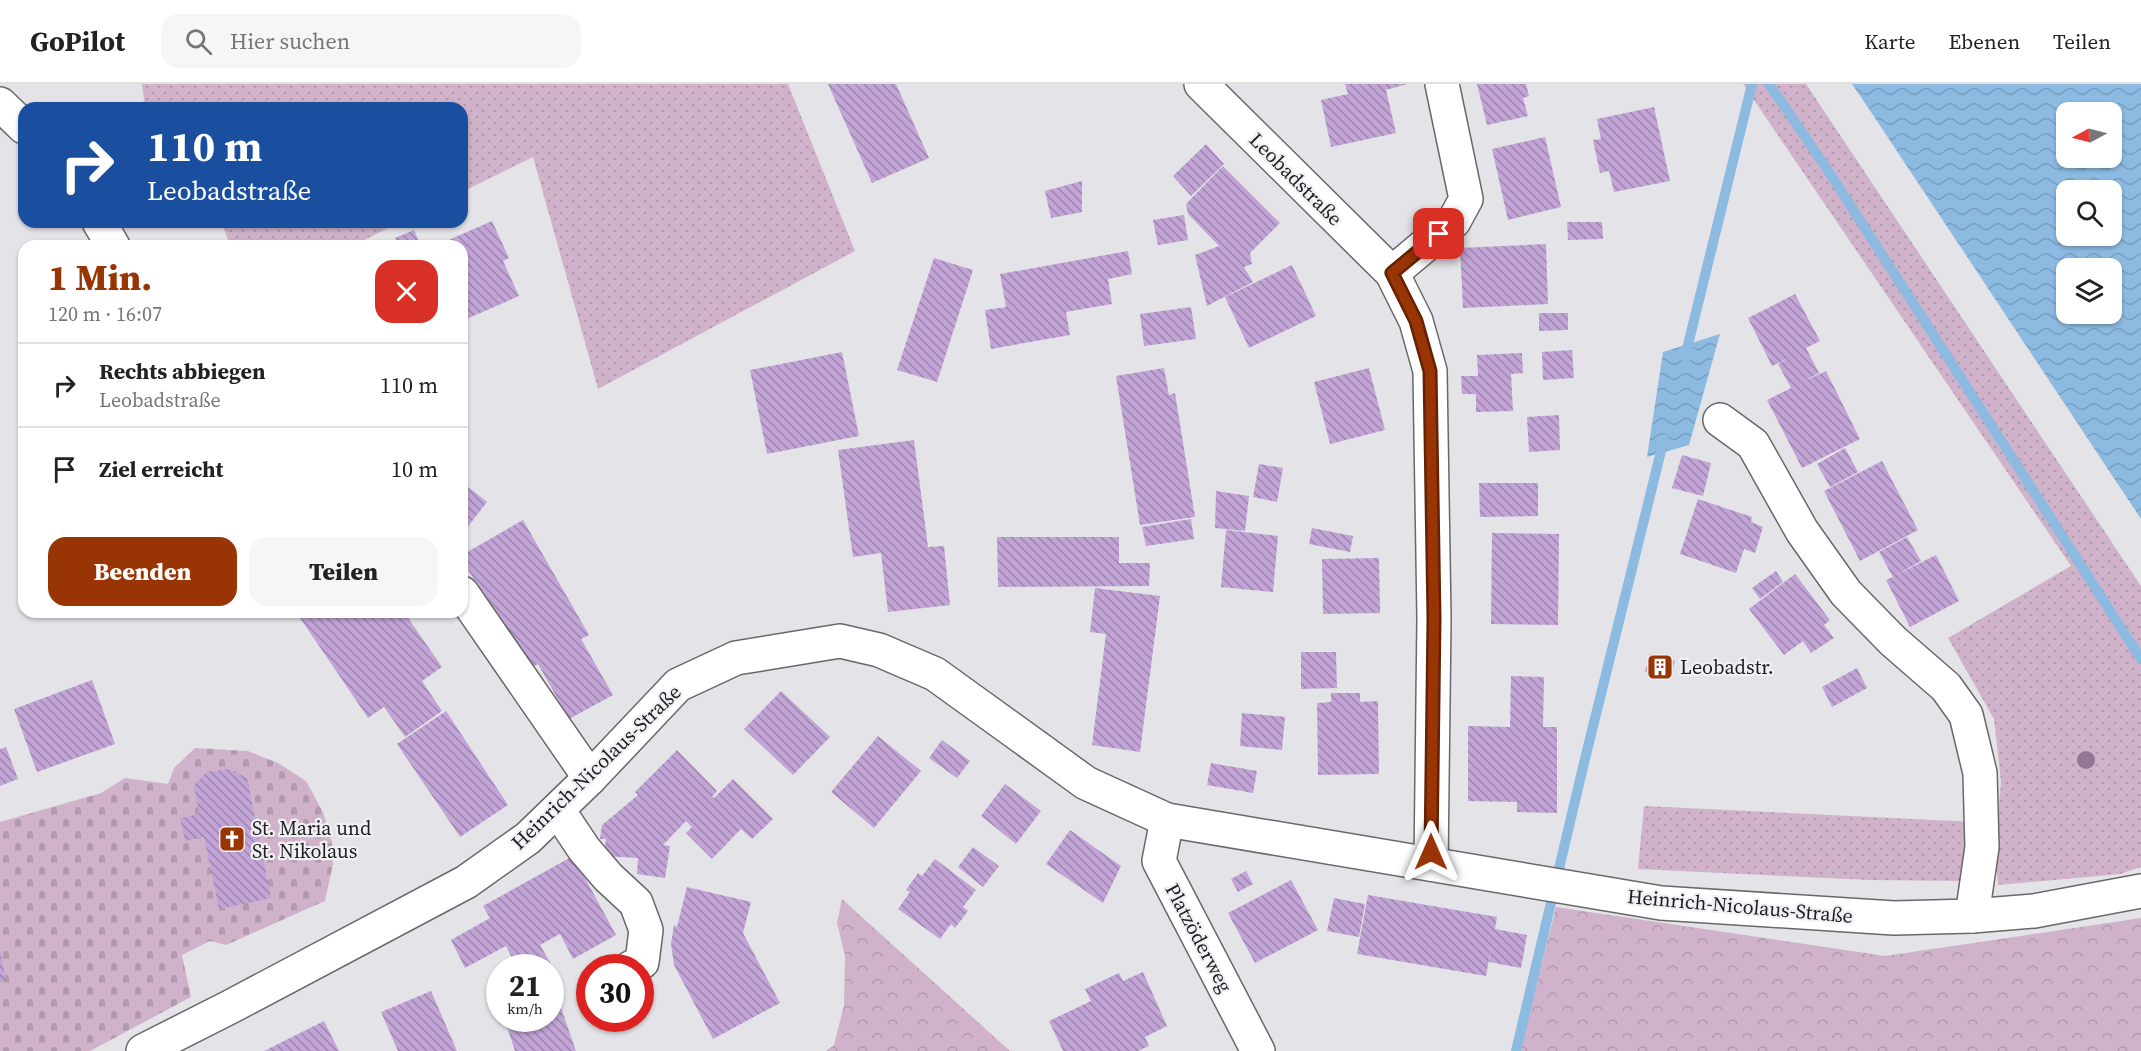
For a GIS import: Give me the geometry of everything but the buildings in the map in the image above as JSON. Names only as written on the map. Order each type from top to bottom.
[{"type":"street","name":"Leobadstraße","points":[[1201,84],[1392,273],[1416,321],[1430,371],[1434,618],[1431,864]]},
{"type":"street","points":[[1392,273],[1454,221],[1466,199],[1442,84]]},
{"type":"street","points":[[0,104],[18,121]]},
{"type":"street","points":[[1720,420],[1753,444],[1802,531],[1846,593],[1893,641],[1946,687],[1966,715],[1980,773],[1982,847],[1972,916]]},
{"type":"street","points":[[468,603],[590,778]]},
{"type":"street","name":"Heinrich-Nicolaus-Straße","points":[[143,1051],[466,882],[528,838],[590,778],[678,685],[736,658],[840,641],[879,650],[935,674],[1086,783],[1167,820],[1661,903],[1894,918],[1972,916],[2034,911],[2141,891]]},
{"type":"street","points":[[558,810],[584,849],[608,877],[636,903],[646,930],[643,954]]},
{"type":"street","name":"Platzöderweg","points":[[1167,820],[1159,861],[1258,1051]]},
{"type":"green space","points":[[142,84],[788,84],[855,251],[598,389],[533,157],[468,189],[468,102],[144,102]]},
{"type":"green space","points":[[1743,84],[1806,84],[2141,586],[2141,867],[2120,874],[1998,885],[1995,848],[2001,782],[1994,719],[1948,638],[2071,566]]},
{"type":"green space","points":[[224,228],[389,228],[364,240],[228,240]]},
{"type":"green space","points":[[195,748],[248,751],[278,763],[306,781],[323,812],[332,842],[333,864],[325,901],[226,945],[210,941],[182,955],[191,997],[90,1051],[0,1051],[0,822],[101,793],[125,778],[168,784],[174,768]]},
{"type":"green space","points":[[1644,806],[1975,822],[1961,881],[1870,880],[1638,869]]},
{"type":"green space","points":[[842,899],[1010,1051],[826,1051],[834,1045],[844,1005],[845,956],[837,923]]},
{"type":"green space","points":[[1556,907],[1885,956],[2141,918],[2141,1051],[1520,1051]]},
{"type":"water","points":[[1852,84],[2141,84],[2141,519]]},
{"type":"water","points":[[1720,334],[1689,445],[1647,457],[1663,352]]},
{"type":"waterway","points":[[1685,357],[1752,84]]},
{"type":"waterway","points":[[1769,84],[1827,169],[2141,659]]},
{"type":"waterway","points":[[1516,1051],[1664,439]]},
{"type":"place","name":"Leobadstr.","points":[[1660,667]]},
{"type":"place","name":"St. Maria und St. Nikolaus","points":[[232,839]]},
{"type":"route","points":[[1431,852],[1434,618],[1430,371],[1416,321],[1392,273],[1439,234]]}]
